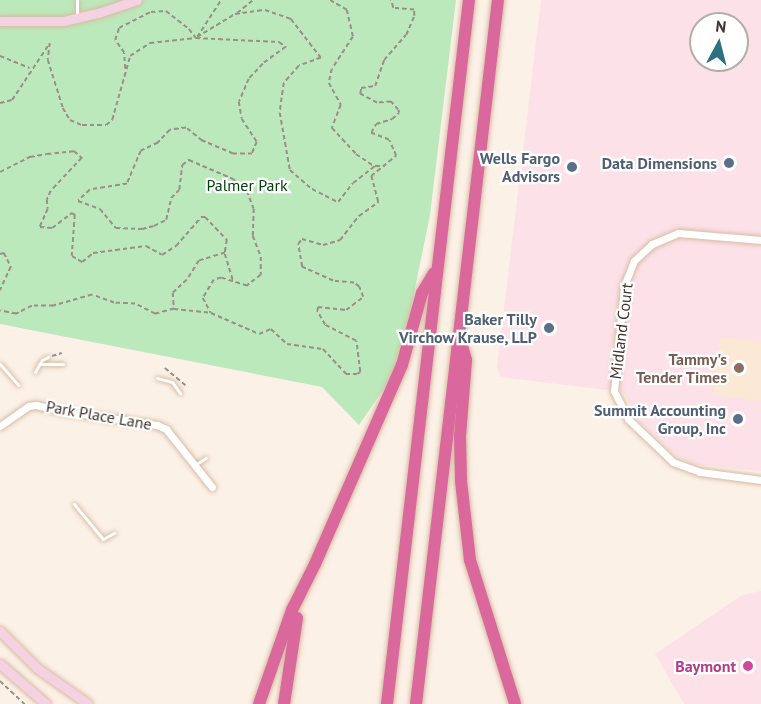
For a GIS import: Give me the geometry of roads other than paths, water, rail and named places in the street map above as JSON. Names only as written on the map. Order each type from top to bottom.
[{"type":"highway","points":[[387,704],[469,0]]},
{"type":"highway","points":[[416,704],[498,0]]},
{"type":"highway","points":[[259,704],[292,610],[307,582],[402,365],[422,293],[436,269]]},
{"type":"highway","points":[[458,328],[466,360],[460,436],[463,512],[470,560],[515,704]]},
{"type":"highway","points":[[285,704],[294,629],[307,582]]},
{"type":"highway","points":[[505,673],[521,704]]},
{"type":"main road","points":[[0,21],[63,21],[137,0]]},
{"type":"main road","points":[[0,631],[37,668],[88,704]]},
{"type":"main road","points":[[0,664],[46,704]]},
{"type":"street","name":"Midland Court","points":[[761,240],[678,232],[652,244],[634,261],[624,286],[614,391],[628,419],[673,462],[700,472],[761,480]]},
{"type":"street","name":"Park Place Lane","points":[[0,426],[29,406],[36,405],[62,411],[157,424],[166,429],[212,487]]},
{"type":"lane","points":[[77,0],[77,18]]},
{"type":"lane","points":[[35,372],[39,364],[48,357]]},
{"type":"lane","points":[[0,364],[18,385]]},
{"type":"lane","points":[[39,364],[63,364]]},
{"type":"lane","points":[[157,378],[172,382],[180,393]]},
{"type":"lane","points":[[195,465],[206,458]]},
{"type":"lane","points":[[74,504],[103,539],[114,533]]},
{"type":"place","name":"Data Dimensions","points":[[729,163]]},
{"type":"place","name":"Wells Fargo Advisors","points":[[572,167]]},
{"type":"place","name":"Baker Tilly Virchow Krause, LLP","points":[[549,328]]},
{"type":"place","name":"Tammy's Tender Times","points":[[739,368]]},
{"type":"place","name":"Summit Accounting Group, Inc","points":[[738,419]]},
{"type":"place","name":"Baymont","points":[[748,666]]},
{"type":"park label","name":"Palmer Park","points":[[247,185]]}]
